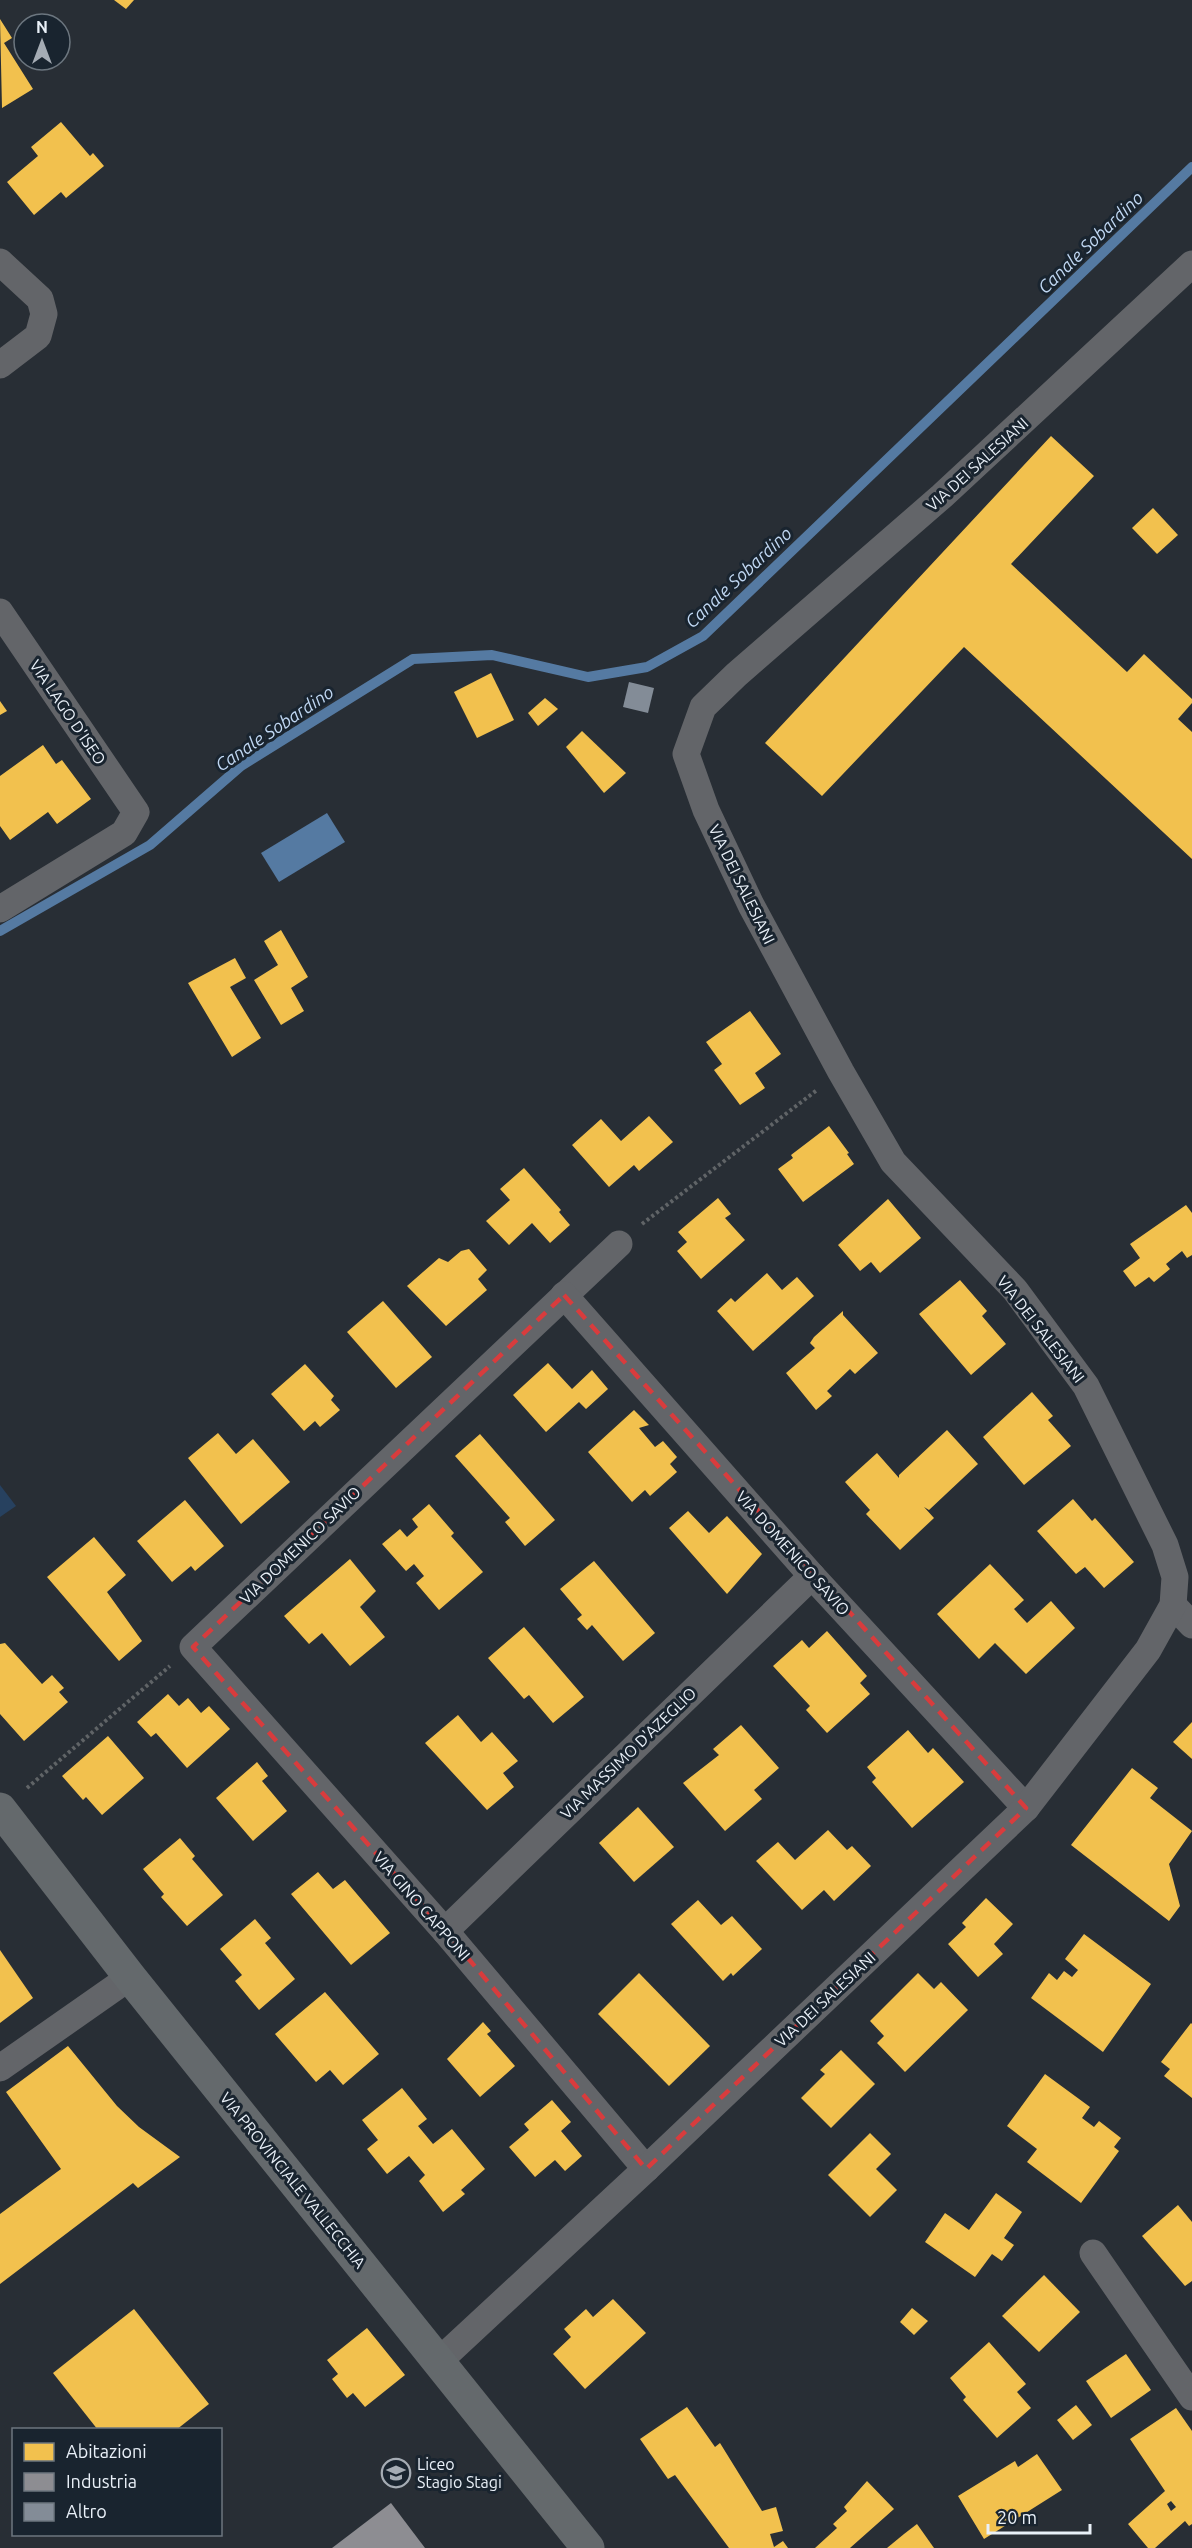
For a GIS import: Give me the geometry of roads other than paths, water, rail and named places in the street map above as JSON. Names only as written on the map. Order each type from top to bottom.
[{"type":"main road","name":"VIA PROVINCIALE VALLECCHIA","points":[[0,1810],[130,1977],[588,2548]]},
{"type":"street","points":[[0,262],[40,299],[44,314],[38,336],[0,365]]},
{"type":"street","name":"VIA DEI SALESIANI","points":[[438,2362],[646,2169],[1026,1808],[1148,1650],[1173,1605],[1175,1577],[1165,1545],[1086,1386],[1015,1290],[893,1162],[840,1072],[751,905],[706,810],[686,754],[703,707],[735,675],[942,496],[1192,264]]},
{"type":"street","name":"VIA LAGO D'ISEO","points":[[0,612],[136,812],[124,833],[0,909]]},
{"type":"street","name":"VIA DOMENICO SAVIO","points":[[193,1647],[619,1244]]},
{"type":"street","name":"VIA DOMENICO SAVIO","points":[[564,1295],[812,1576],[1026,1808]]},
{"type":"street","name":"VIA MASSIMO D'AZEGLIO","points":[[445,1931],[812,1576]]},
{"type":"street","points":[[1173,1605],[1192,1625]]},
{"type":"street","name":"VIA GINO CAPPONI","points":[[193,1647],[445,1931],[646,2169]]},
{"type":"street","points":[[0,2068],[130,1977]]},
{"type":"street","points":[[1093,2253],[1192,2397]]},
{"type":"waterway","name":"Canale Sobardino","points":[[0,931],[150,845],[241,766],[413,659],[492,655],[588,677],[647,667],[703,636],[1192,167]]},
{"type":"place","name":"Liceo Stagio Stagi","points":[[396,2473]]}]
